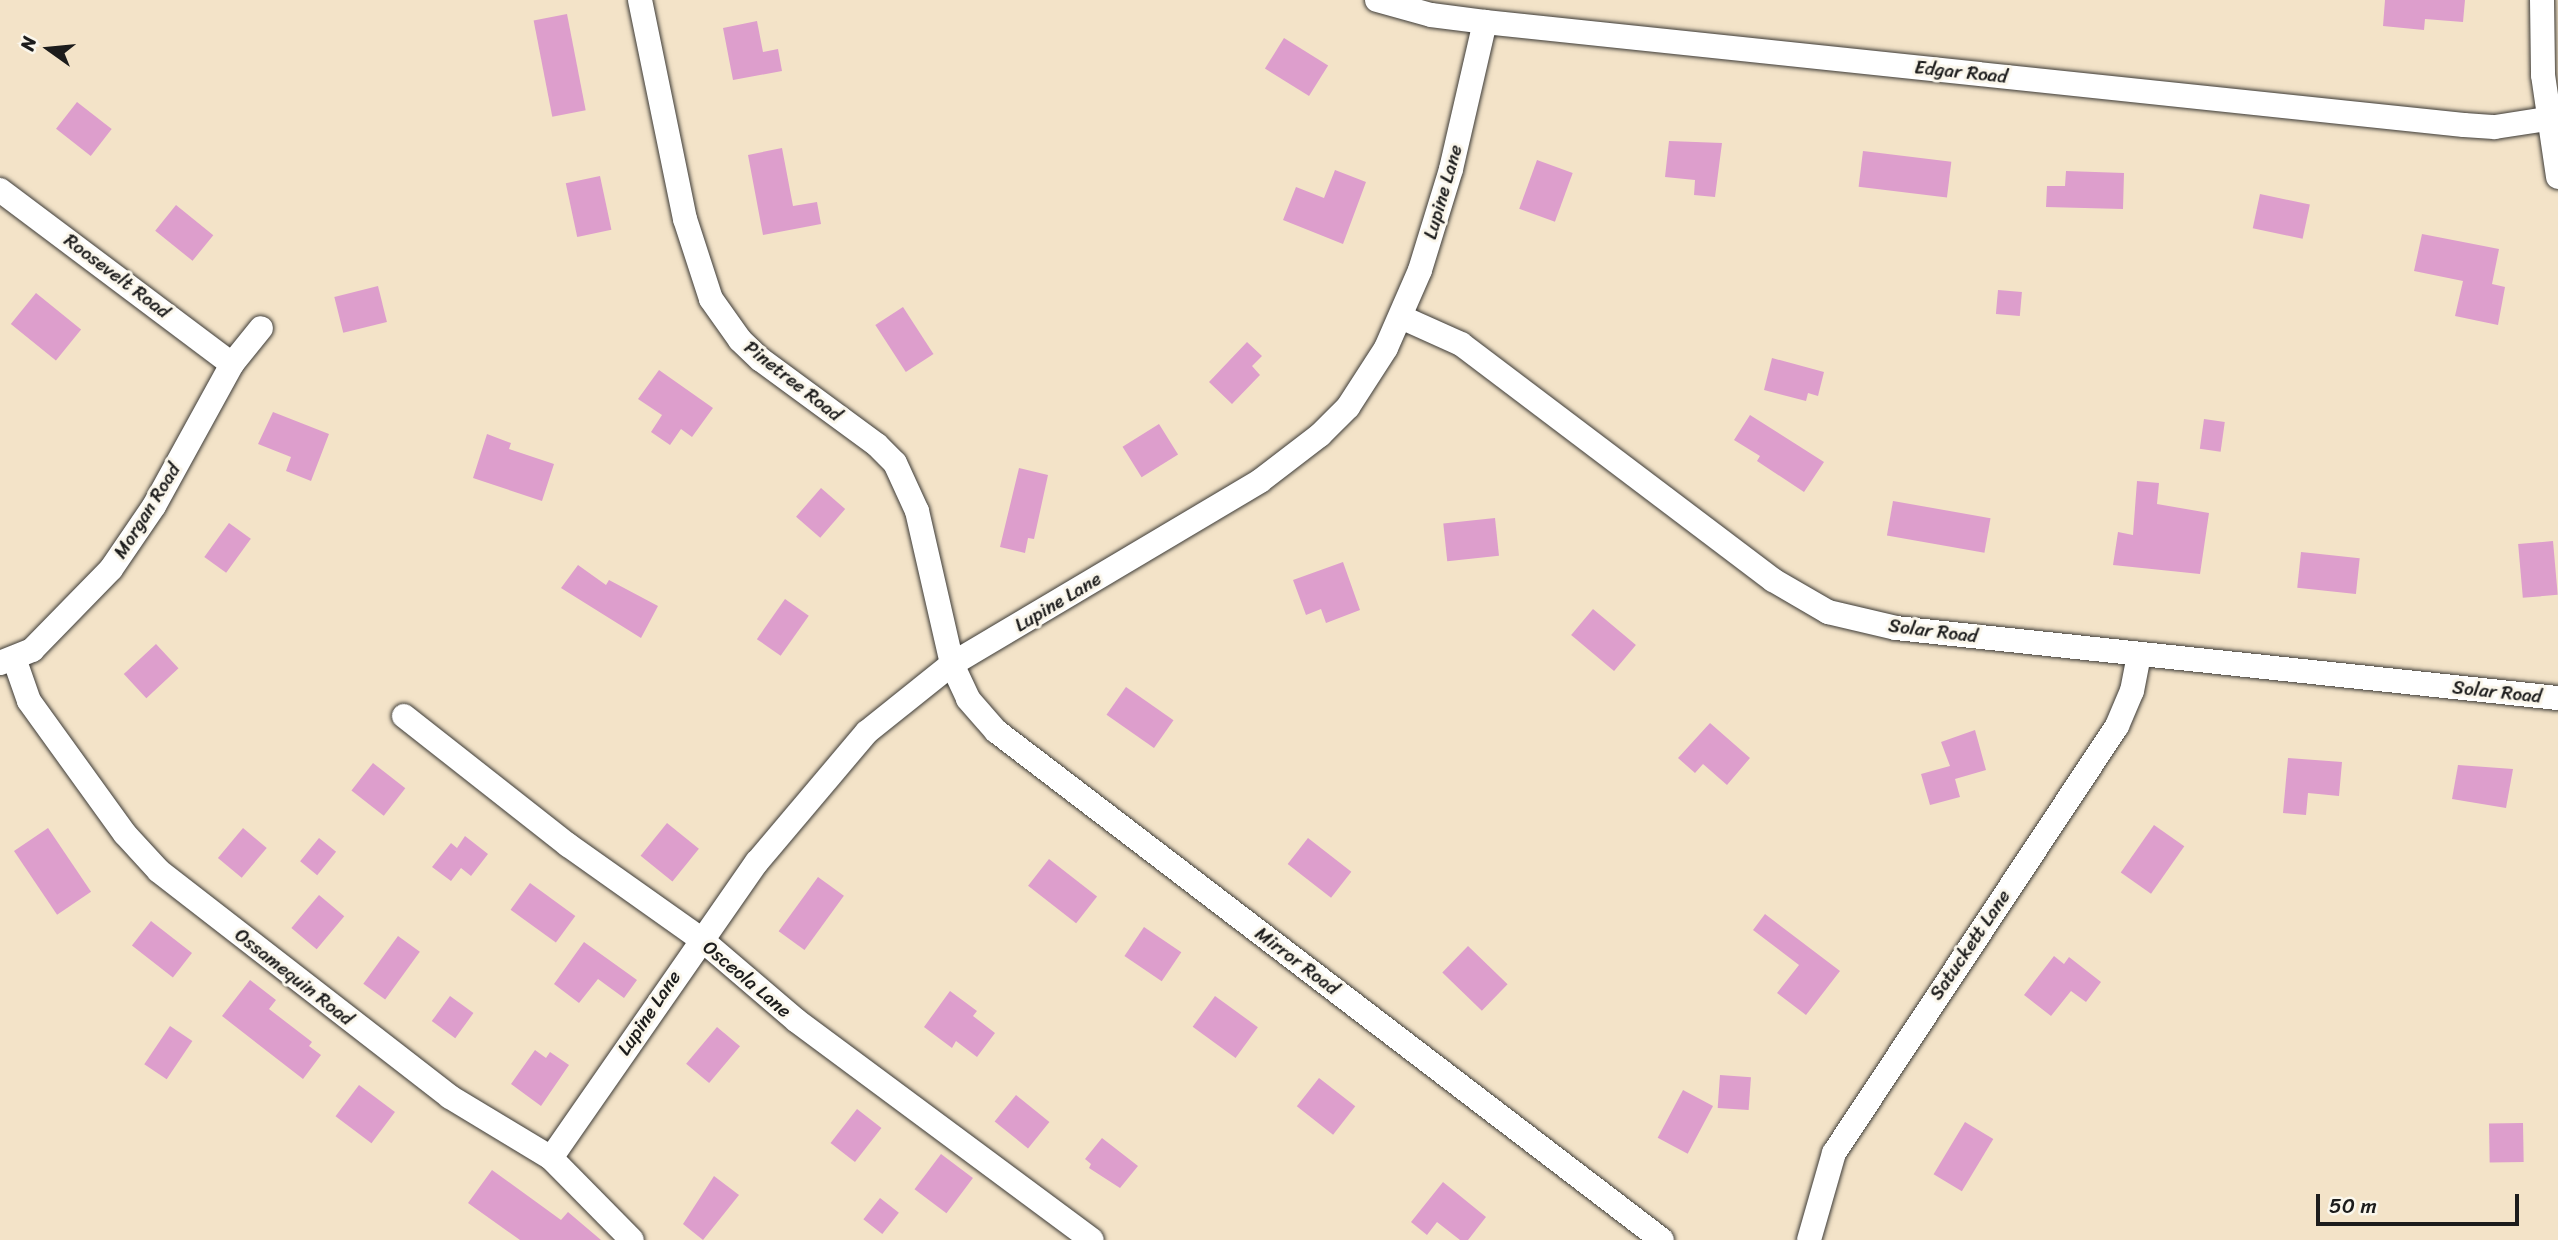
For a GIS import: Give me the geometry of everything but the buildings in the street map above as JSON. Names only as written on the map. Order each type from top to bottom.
[{"type":"street","name":"Pinetree Road","points":[[640,0],[688,229],[711,299],[740,341],[760,359],[895,463],[918,511],[952,664]]},
{"type":"street","name":"Edgar Road","points":[[1377,0],[1431,15],[1485,22],[2464,125],[2495,127],[2547,119]]},
{"type":"street","points":[[2542,0],[2547,119],[2558,177]]},
{"type":"street","name":"Lupine Lane","points":[[551,1158],[701,939],[778,836],[858,742],[893,708],[952,664],[1292,458],[1348,407],[1369,379],[1401,317],[1451,169],[1485,22]]},
{"type":"street","name":"Roosevelt Road","points":[[0,190],[232,364]]},
{"type":"street","name":"Solar Road","points":[[1401,317],[1461,344],[1773,579],[1828,612],[1896,628],[2558,698]]},
{"type":"street","name":"Morgan Road","points":[[7,662],[82,602],[135,538],[232,364],[261,328]]},
{"type":"street","name":"Satuckett Lane","points":[[1809,1240],[1834,1153],[2117,726],[2132,691],[2138,654]]},
{"type":"street","name":"Ossamequin Road","points":[[7,662],[29,701],[125,834],[159,871],[450,1097],[551,1158],[632,1240]]},
{"type":"street","name":"Mirror Road","points":[[952,664],[968,699],[996,731],[1661,1240]]},
{"type":"street","name":"Osceola Lane","points":[[404,716],[568,845],[701,939],[797,1021],[1092,1240]]}]
